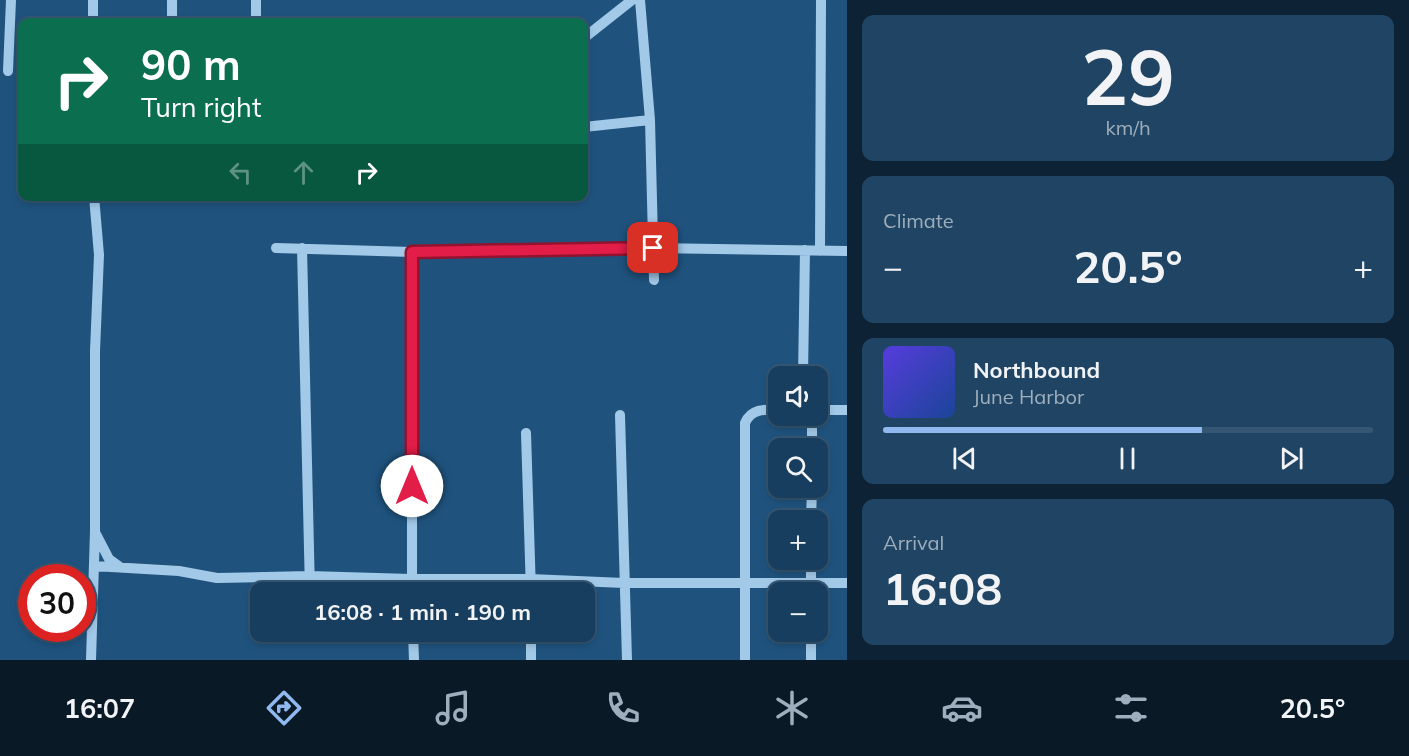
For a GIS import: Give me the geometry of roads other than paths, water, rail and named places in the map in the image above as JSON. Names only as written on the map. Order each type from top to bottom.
[{"type":"street","points":[[8,71],[10,0]]},
{"type":"street","points":[[93,0],[93,18]]},
{"type":"street","points":[[172,0],[172,18]]},
{"type":"street","points":[[255,0],[256,18]]},
{"type":"street","points":[[588,35],[632,0]]},
{"type":"street","points":[[640,0],[650,120],[654,280]]},
{"type":"street","points":[[820,251],[821,0]]},
{"type":"street","points":[[588,127],[650,120]]},
{"type":"street","points":[[94,201],[99,255],[95,351],[94,564]]},
{"type":"street","points":[[276,248],[412,252],[653,248],[846,251]]},
{"type":"street","points":[[302,249],[309,582]]},
{"type":"street","points":[[803,366],[805,250]]},
{"type":"street","points":[[411,582],[412,252]]},
{"type":"street","points":[[745,660],[745,423],[749,416],[758,411],[768,410]]},
{"type":"street","points":[[828,410],[846,410]]},
{"type":"street","points":[[620,415],[627,660]]},
{"type":"street","points":[[526,433],[530,582]]},
{"type":"street","points":[[95,531],[109,559],[120,567]]},
{"type":"street","points":[[96,566],[179,570],[217,578],[309,576],[530,579],[624,584],[768,585]]},
{"type":"street","points":[[828,586],[846,583]]},
{"type":"street","points":[[91,660],[92,642]]},
{"type":"street","points":[[413,642],[414,660]]},
{"type":"street","points":[[531,642],[531,660]]},
{"type":"street","points":[[811,642],[811,660]]}]
